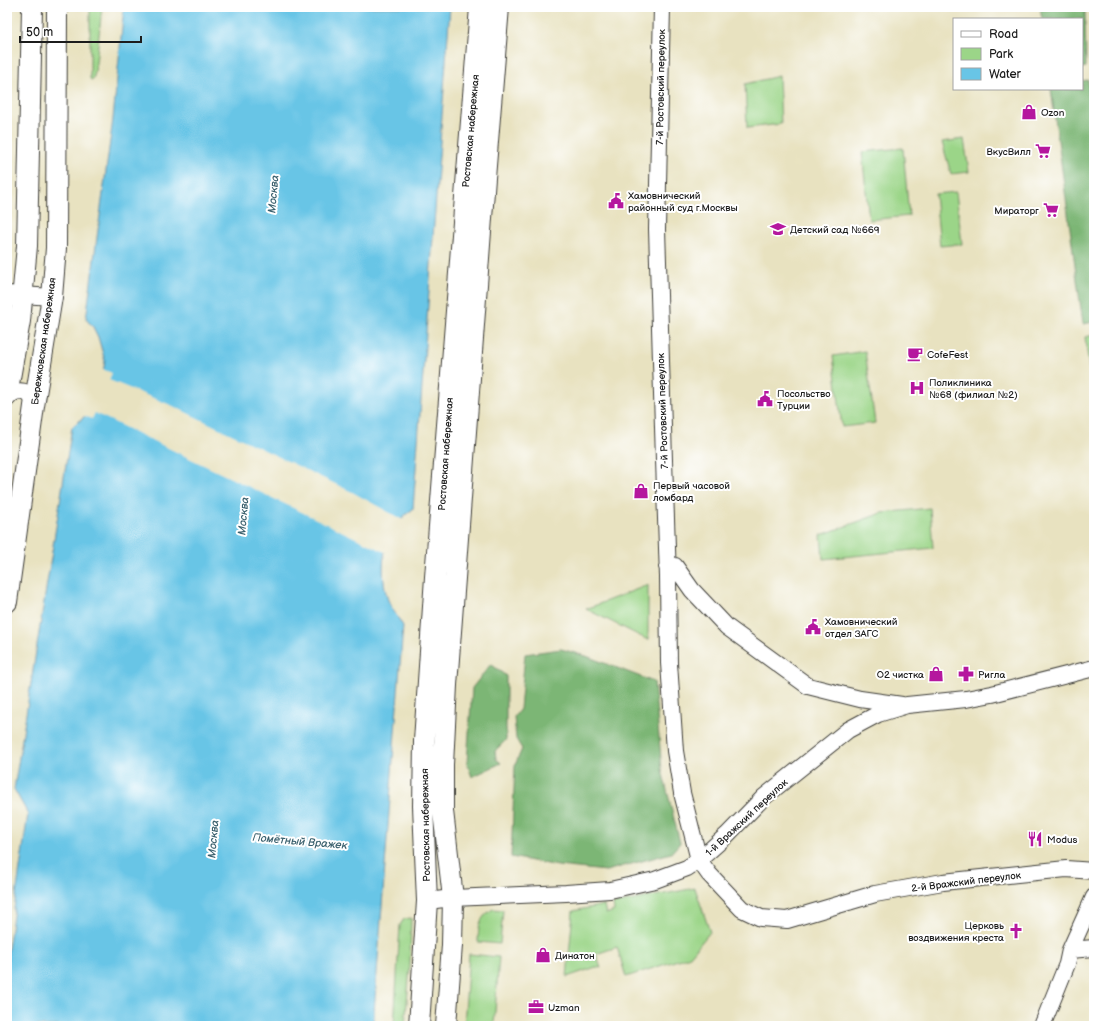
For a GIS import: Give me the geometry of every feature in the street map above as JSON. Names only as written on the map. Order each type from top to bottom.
[{"type":"main road","points":[[7,395],[15,294],[28,229],[32,7]]},
{"type":"main road","name":"Бережковская набережная","points":[[7,602],[34,406],[52,297],[56,240],[57,7]]},
{"type":"main road","name":"Ростовская набережная","points":[[419,1026],[427,901],[423,806],[424,741],[480,7]]},
{"type":"main road","name":"Ростовская набережная","points":[[446,1026],[452,945],[453,898],[443,811],[443,765],[447,685],[499,7]]},
{"type":"street","name":"7-й Ростовский переулок","points":[[662,7],[657,229],[668,572],[669,663],[675,751],[682,793],[699,860]]},
{"type":"street","points":[[15,294],[52,297]]},
{"type":"street","points":[[7,399],[16,391],[27,392],[34,401],[34,406]]},
{"type":"street","points":[[668,572],[675,566],[692,590],[727,627],[808,686],[860,699],[908,705]]},
{"type":"street","name":"1-й Вражский переулок","points":[[427,901],[453,898],[610,890],[655,880],[687,868],[699,860],[727,835],[764,797],[848,730],[878,714],[908,705],[942,702],[992,694],[1094,668]]},
{"type":"street","name":"2-й Вражский переулок","points":[[699,860],[709,874],[742,909],[761,918],[787,920],[875,894],[943,882],[1066,869],[1094,871]]},
{"type":"street","points":[[1042,1026],[1067,964],[1070,950],[1094,896]]},
{"type":"street","points":[[1070,950],[1094,948]]},
{"type":"green space","points":[[90,7],[102,7],[95,73],[93,79],[91,80],[90,79]]},
{"type":"green space","points":[[1040,7],[1085,7],[1086,67],[1083,68],[1083,18],[1042,18]]},
{"type":"green space","points":[[779,76],[781,124],[747,128],[745,84]]},
{"type":"green space","points":[[1088,80],[1094,166],[1094,322],[1083,324],[1051,90],[1083,90],[1083,81]]},
{"type":"green space","points":[[964,139],[969,172],[951,174],[942,142]]},
{"type":"green space","points":[[903,148],[909,216],[869,220],[862,152]]},
{"type":"green space","points":[[956,192],[962,244],[940,246],[935,194]]},
{"type":"green space","points":[[1094,335],[1094,403],[1085,337]]},
{"type":"green space","points":[[865,351],[875,423],[842,427],[833,356]]},
{"type":"green space","points":[[930,508],[933,548],[823,559],[821,535],[882,513]]},
{"type":"green space","points":[[648,585],[648,640],[586,609]]},
{"type":"green space","points":[[561,649],[586,656],[654,682],[662,770],[680,843],[671,853],[606,871],[558,866],[511,857],[515,765],[522,749],[516,739],[514,717],[520,709],[525,654]]},
{"type":"green space","points":[[491,664],[506,676],[506,740],[495,751],[496,759],[501,763],[472,777],[467,763],[472,688]]},
{"type":"green space","points":[[695,888],[710,932],[690,956],[626,977],[617,947],[596,954],[601,968],[596,967],[567,977],[573,911],[604,905],[606,914],[614,911],[613,904]]},
{"type":"green space","points":[[493,909],[503,910],[500,944],[478,942],[480,923],[484,916]]},
{"type":"green space","points":[[411,918],[410,966],[405,1026],[394,1026],[400,925],[404,919]]},
{"type":"green space","points":[[469,954],[499,957],[494,1026],[464,1026]]},
{"type":"water","points":[[124,7],[450,7],[413,509],[403,517],[395,527],[390,537],[386,548],[383,572],[384,585],[388,601],[403,626],[373,1026],[7,1026],[7,956],[28,814],[14,789],[72,427],[83,418],[92,407],[105,361],[98,337],[93,327],[86,319],[113,119]]},
{"type":"pier","points":[[102,369],[112,373],[109,380],[173,406],[352,492],[403,520],[392,535],[387,553],[95,413],[92,419],[82,415],[90,406]]},
{"type":"place","name":"Ozon","points":[[1029,112]]},
{"type":"place","name":"ВкусВилл","points":[[1043,151]]},
{"type":"place","name":"Хамовнический районный суд г.Москвы","points":[[616,201]]},
{"type":"place","name":"Мираторг","points":[[1051,210]]},
{"type":"place","name":"Детский сад №669","points":[[778,229]]},
{"type":"place","name":"CofeFest","points":[[915,354]]},
{"type":"place","name":"Поликлиника №68 (филиал №2)","points":[[917,388]]},
{"type":"place","name":"Посольство Турции","points":[[765,399]]},
{"type":"place","name":"Первый часовой ломбард","points":[[641,491]]},
{"type":"place","name":"Хамовнический отдел ЗАГС","points":[[813,627]]},
{"type":"place","name":"О2 чистка","points":[[936,674]]},
{"type":"place","name":"Ригла","points":[[966,674]]},
{"type":"place","name":"Modus","points":[[1035,839]]},
{"type":"place","name":"Церковь воздвижения креста","points":[[1016,931]]},
{"type":"place","name":"Динатон","points":[[543,955]]},
{"type":"place","name":"Uzman","points":[[536,1007]]},
{"type":"water label","name":"Москва","points":[[273,194]]},
{"type":"water label","name":"Москва","points":[[243,516]]},
{"type":"water label","name":"Москва","points":[[213,839]]},
{"type":"water label","name":"Помётный Вражек","points":[[300,841]]}]
